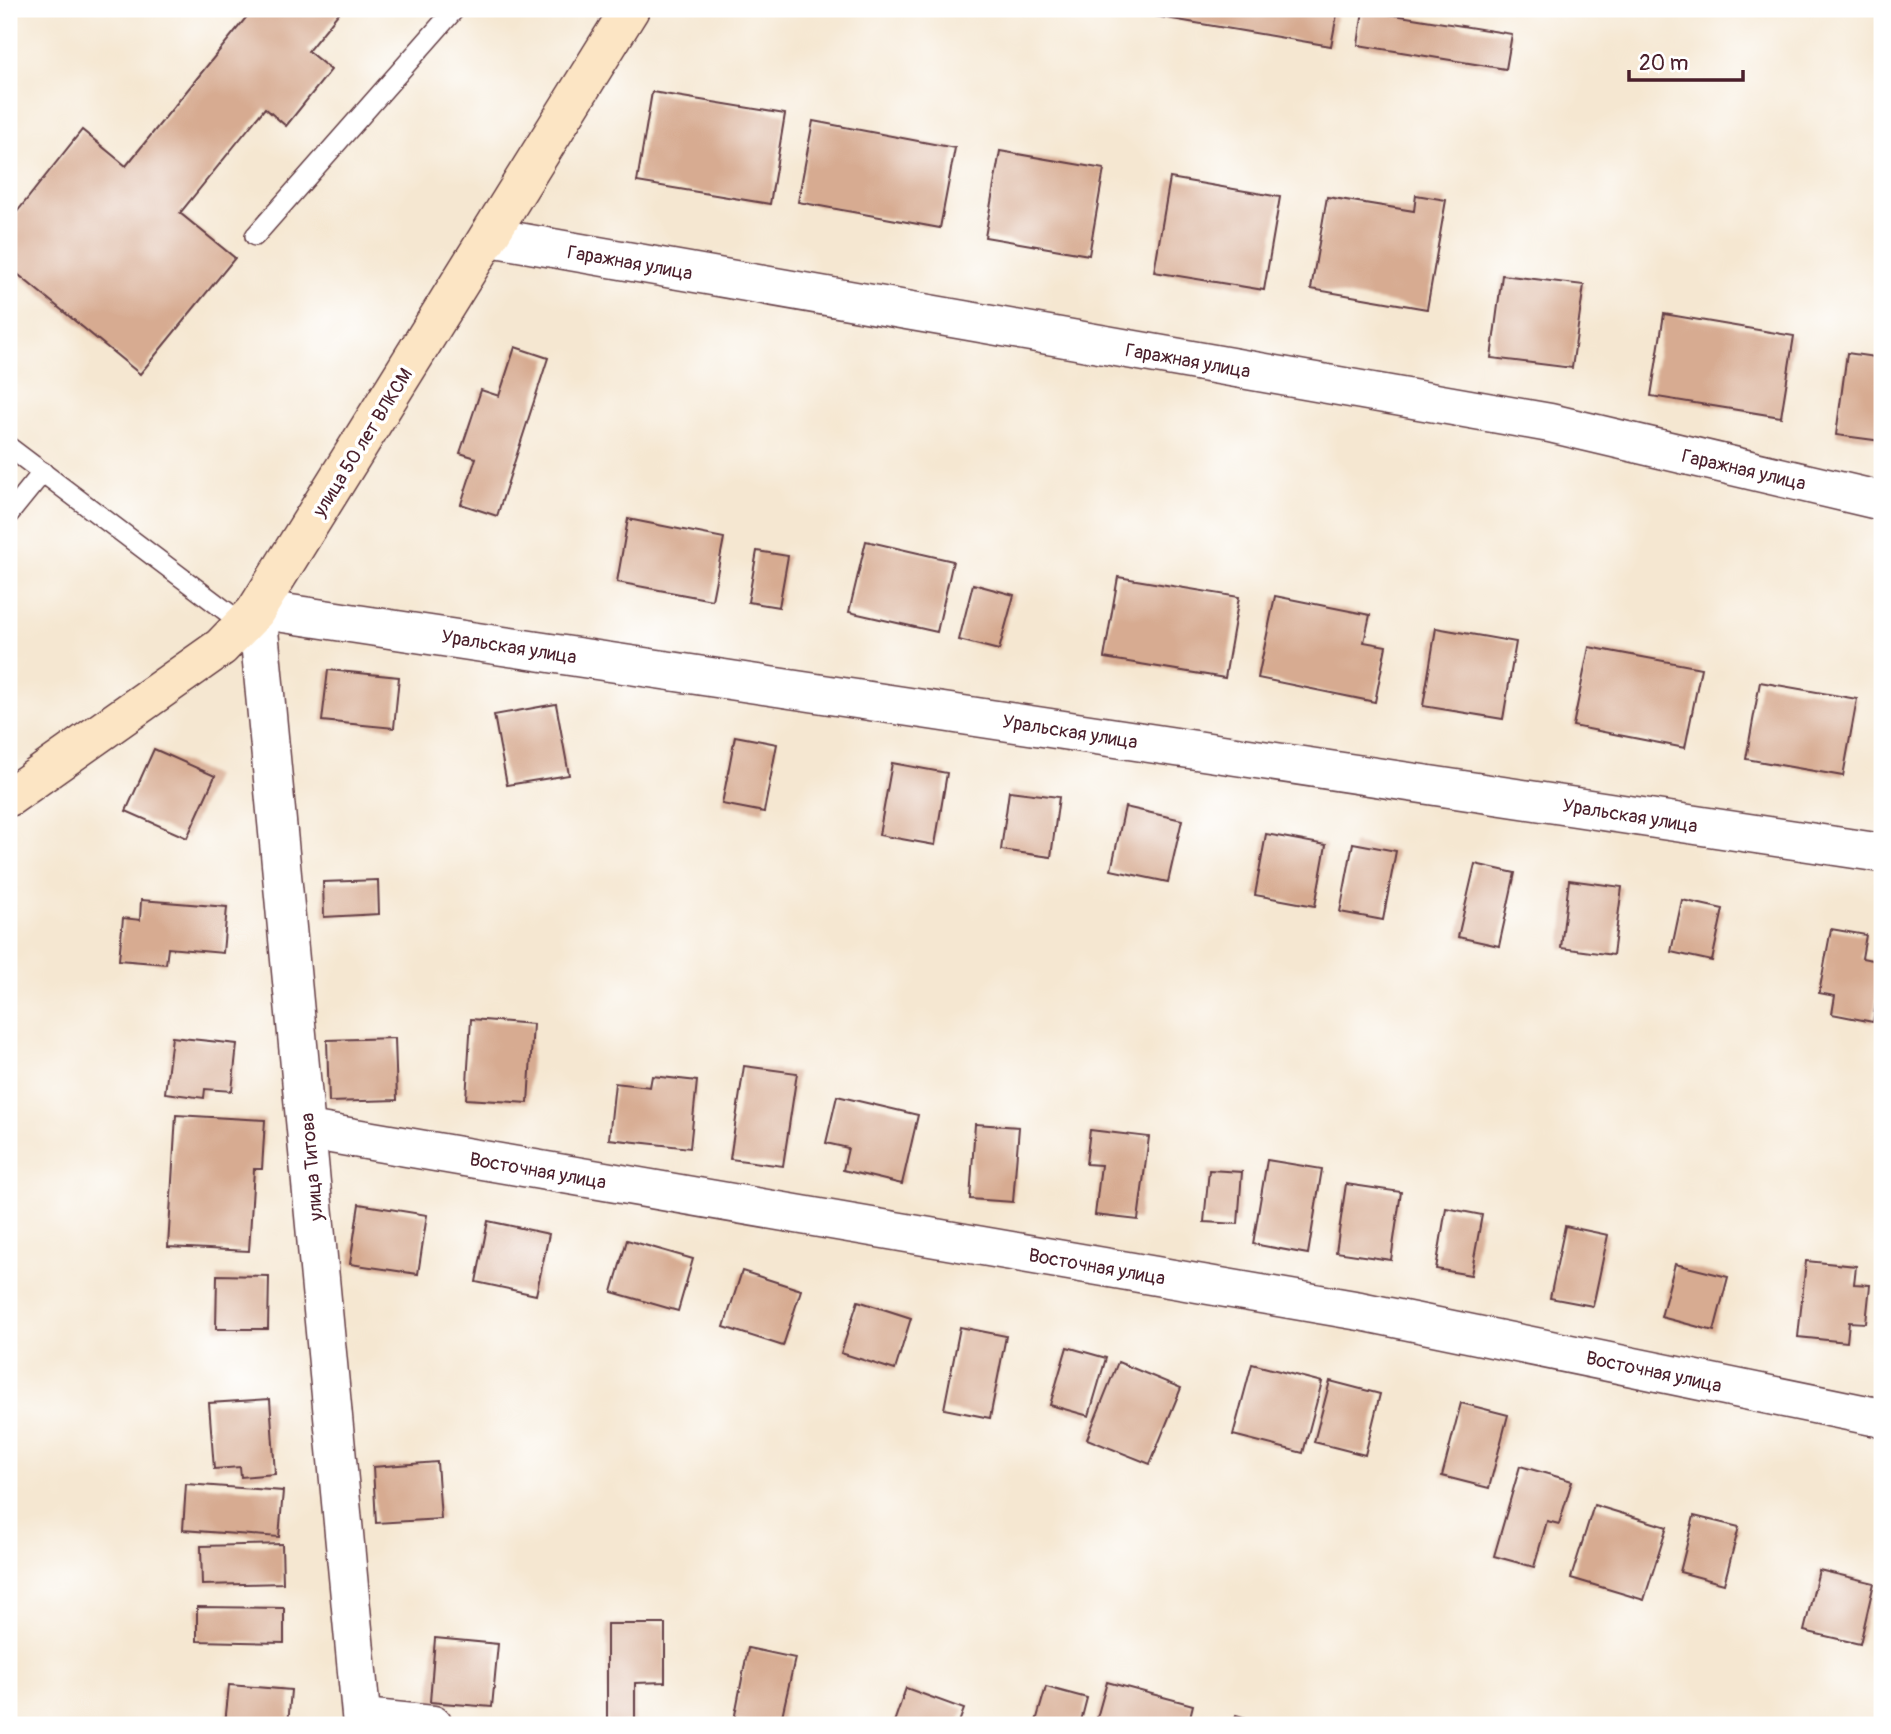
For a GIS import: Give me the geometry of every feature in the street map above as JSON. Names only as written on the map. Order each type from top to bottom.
[{"type":"street","name":"улица 50 лет ВЛКСМ","points":[[9,796],[221,647],[250,616],[490,237],[630,9]]},
{"type":"street","name":"Гаражная улица","points":[[490,237],[1550,424],[1882,501]]},
{"type":"street","name":"Уральская улица","points":[[250,616],[1882,853]]},
{"type":"street","name":"улица Титова","points":[[250,616],[308,1130],[362,1722]]},
{"type":"street","name":"Восточная улица","points":[[308,1130],[1360,1311],[1882,1418]]},
{"type":"street","points":[[362,1722],[433,1725]]},
{"type":"lane","points":[[255,236],[455,9]]},
{"type":"lane","points":[[9,447],[250,616]]},
{"type":"lane","points":[[9,514],[43,472]]},
{"type":"building","points":[[253,9],[342,9],[308,51],[331,70],[286,126],[265,108],[180,213],[235,258],[140,374],[9,267],[9,222],[82,130],[126,166]]},
{"type":"building","points":[[1113,9],[1338,9],[1331,46]]},
{"type":"building","points":[[1363,10],[1512,34],[1506,69],[1358,45]]},
{"type":"building","points":[[652,92],[785,114],[770,204],[637,182]]},
{"type":"building","points":[[813,121],[955,148],[940,228],[798,202]]},
{"type":"building","points":[[1000,151],[1104,169],[1089,255],[985,237]]},
{"type":"building","points":[[1170,178],[1280,197],[1264,290],[1154,272]]},
{"type":"building","points":[[1416,195],[1446,200],[1427,309],[1311,289],[1327,197],[1414,211]]},
{"type":"building","points":[[1502,275],[1584,285],[1572,368],[1491,358]]},
{"type":"building","points":[[1664,314],[1794,336],[1781,417],[1651,396]]},
{"type":"building","points":[[515,347],[548,358],[497,516],[461,504],[476,458],[460,453],[481,390],[499,396]]},
{"type":"building","points":[[1847,353],[1882,358],[1882,441],[1836,435]]},
{"type":"building","points":[[628,519],[724,538],[712,600],[617,582]]},
{"type":"building","points":[[866,541],[953,561],[937,632],[849,612]]},
{"type":"building","points":[[757,551],[788,556],[779,607],[748,602]]},
{"type":"building","points":[[1118,577],[1239,597],[1225,678],[1104,658]]},
{"type":"building","points":[[973,584],[1014,595],[999,650],[959,640]]},
{"type":"building","points":[[1275,596],[1370,615],[1364,642],[1386,646],[1375,702],[1258,678]]},
{"type":"building","points":[[1436,628],[1516,642],[1503,719],[1423,706]]},
{"type":"building","points":[[1589,647],[1701,668],[1685,748],[1573,726]]},
{"type":"building","points":[[328,670],[399,677],[394,728],[322,721]]},
{"type":"building","points":[[1760,682],[1857,699],[1843,776],[1746,759]]},
{"type":"building","points":[[556,704],[569,775],[507,785],[494,715]]},
{"type":"building","points":[[735,736],[777,744],[764,812],[722,804]]},
{"type":"building","points":[[154,749],[215,776],[187,838],[126,811]]},
{"type":"building","points":[[892,763],[947,773],[935,845],[879,835]]},
{"type":"building","points":[[1009,791],[1059,797],[1051,857],[1001,850]]},
{"type":"building","points":[[1125,807],[1182,820],[1168,882],[1111,870]]},
{"type":"building","points":[[1266,834],[1326,845],[1315,906],[1255,895]]},
{"type":"building","points":[[1353,843],[1396,851],[1383,920],[1340,912]]},
{"type":"building","points":[[1475,864],[1515,873],[1499,946],[1458,937]]},
{"type":"building","points":[[378,880],[379,914],[324,917],[323,882]]},
{"type":"building","points":[[1569,880],[1622,887],[1613,955],[1561,948]]},
{"type":"building","points":[[141,900],[227,907],[223,953],[168,948],[166,964],[119,960],[123,918],[140,920]]},
{"type":"building","points":[[1682,900],[1723,909],[1712,961],[1671,952]]},
{"type":"building","points":[[1831,929],[1866,935],[1862,958],[1882,962],[1873,1022],[1832,1014],[1835,996],[1819,993]]},
{"type":"building","points":[[471,1019],[533,1024],[528,1103],[466,1099]]},
{"type":"building","points":[[172,1037],[237,1044],[232,1091],[205,1089],[204,1098],[165,1093]]},
{"type":"building","points":[[395,1038],[397,1100],[329,1102],[327,1040]]},
{"type":"building","points":[[744,1066],[797,1073],[783,1166],[730,1159]]},
{"type":"building","points":[[652,1076],[697,1081],[690,1148],[609,1139],[615,1083],[650,1087]]},
{"type":"building","points":[[837,1096],[918,1115],[902,1184],[843,1170],[848,1148],[826,1143]]},
{"type":"building","points":[[176,1115],[265,1120],[262,1169],[254,1169],[249,1251],[168,1247]]},
{"type":"building","points":[[975,1124],[1019,1127],[1013,1202],[970,1199]]},
{"type":"building","points":[[1090,1130],[1149,1137],[1138,1220],[1095,1215],[1101,1165],[1086,1164]]},
{"type":"building","points":[[1267,1160],[1322,1169],[1308,1254],[1253,1244]]},
{"type":"building","points":[[1209,1170],[1242,1172],[1238,1224],[1204,1222]]},
{"type":"building","points":[[1346,1184],[1401,1192],[1391,1260],[1336,1252]]},
{"type":"building","points":[[359,1204],[427,1215],[418,1274],[350,1264]]},
{"type":"building","points":[[1446,1208],[1482,1215],[1471,1275],[1436,1269]]},
{"type":"building","points":[[488,1221],[549,1234],[536,1295],[476,1282]]},
{"type":"building","points":[[1565,1226],[1608,1235],[1593,1306],[1550,1298]]},
{"type":"building","points":[[627,1240],[693,1259],[678,1311],[612,1292]]},
{"type":"building","points":[[1806,1261],[1856,1266],[1854,1284],[1870,1285],[1866,1323],[1849,1322],[1847,1342],[1798,1337]]},
{"type":"building","points":[[1675,1264],[1728,1277],[1714,1331],[1661,1317]]},
{"type":"building","points":[[742,1271],[801,1290],[783,1346],[724,1327]]},
{"type":"building","points":[[217,1275],[269,1276],[268,1329],[216,1329]]},
{"type":"building","points":[[858,1301],[911,1318],[895,1370],[841,1353]]},
{"type":"building","points":[[960,1327],[1006,1336],[990,1418],[944,1409]]},
{"type":"building","points":[[1067,1347],[1106,1358],[1089,1416],[1050,1405]]},
{"type":"building","points":[[1118,1362],[1181,1388],[1150,1464],[1087,1439]]},
{"type":"building","points":[[1252,1364],[1322,1382],[1303,1453],[1233,1435]]},
{"type":"building","points":[[1330,1381],[1380,1394],[1365,1455],[1314,1442]]},
{"type":"building","points":[[270,1399],[275,1474],[241,1477],[240,1467],[214,1469],[209,1403]]},
{"type":"building","points":[[1461,1403],[1508,1415],[1489,1488],[1442,1476]]},
{"type":"building","points":[[437,1462],[441,1519],[376,1523],[373,1467]]},
{"type":"building","points":[[1520,1466],[1572,1481],[1559,1524],[1547,1521],[1534,1567],[1494,1556]]},
{"type":"building","points":[[186,1484],[283,1491],[279,1537],[183,1530]]},
{"type":"building","points":[[1594,1505],[1667,1527],[1644,1600],[1571,1578]]},
{"type":"building","points":[[1694,1516],[1739,1527],[1724,1584],[1680,1572]]},
{"type":"building","points":[[282,1544],[283,1583],[202,1585],[201,1546]]},
{"type":"building","points":[[1819,1570],[1874,1583],[1860,1644],[1804,1631]]},
{"type":"building","points":[[197,1607],[284,1608],[284,1643],[197,1641]]},
{"type":"building","points":[[607,1624],[665,1624],[665,1682],[635,1683],[635,1722],[607,1723]]},
{"type":"building","points":[[435,1638],[498,1644],[492,1707],[430,1702]]},
{"type":"building","points":[[748,1648],[795,1658],[780,1725],[734,1720]]},
{"type":"building","points":[[1107,1682],[1193,1705],[1188,1725],[1095,1725]]},
{"type":"building","points":[[229,1685],[291,1690],[288,1725],[225,1724]]},
{"type":"building","points":[[1046,1687],[1087,1698],[1080,1725],[1035,1725]]},
{"type":"building","points":[[906,1688],[964,1709],[958,1725],[893,1725]]},
{"type":"building","points":[[1236,1715],[1268,1724],[1268,1725],[1233,1725]]}]
